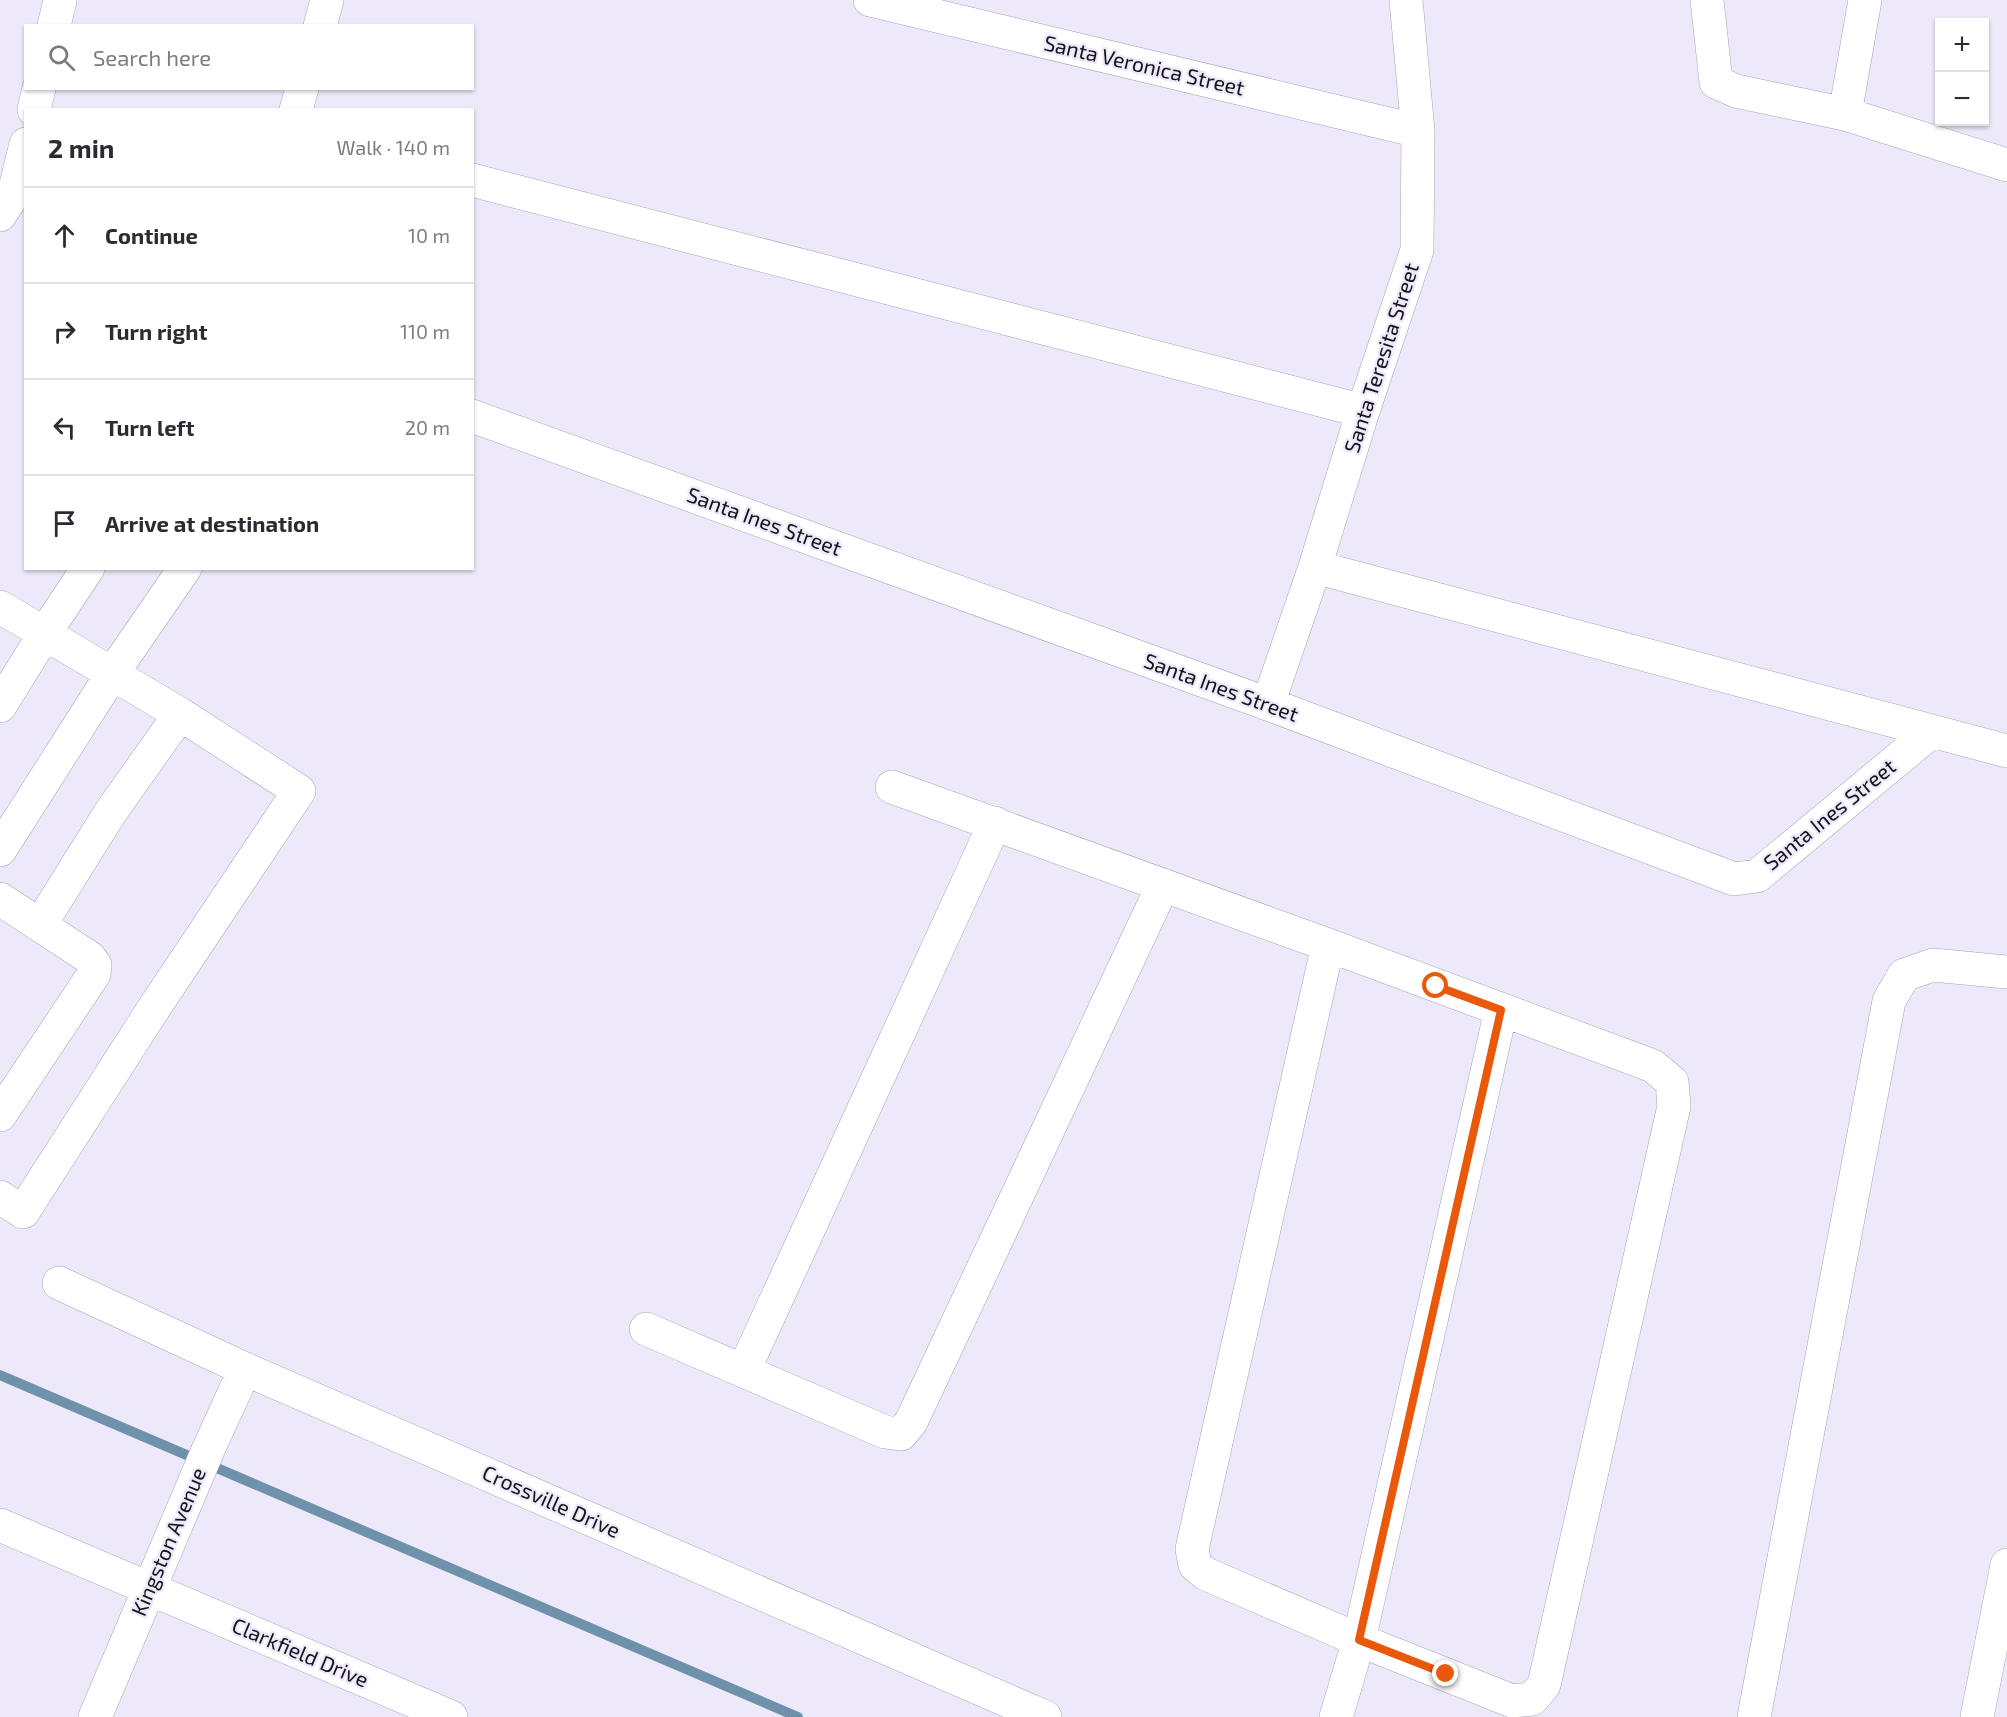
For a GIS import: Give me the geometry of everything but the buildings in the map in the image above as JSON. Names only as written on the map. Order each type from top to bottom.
[{"type":"street","points":[[54,24],[60,0]]},
{"type":"street","points":[[321,24],[327,0]]},
{"type":"street","name":"Santa Veronica Street","points":[[870,0],[1418,131]]},
{"type":"street","name":"Santa Teresita Street","points":[[1268,704],[1315,567],[1363,411],[1417,250],[1418,131],[1406,0]]},
{"type":"street","points":[[1707,0],[1716,82],[1736,91],[1845,114],[2007,165]]},
{"type":"street","points":[[1845,114],[1864,0]]},
{"type":"street","points":[[34,108],[39,90]]},
{"type":"street","points":[[297,108],[301,90]]},
{"type":"street","points":[[10,199],[24,151]]},
{"type":"street","points":[[474,181],[1363,411]]},
{"type":"street","name":"Santa Ines Street","points":[[474,417],[1268,704],[1734,879],[1757,876],[1931,732]]},
{"type":"street","points":[[1315,567],[2007,751]]},
{"type":"street","points":[[0,706],[87,570]]},
{"type":"street","points":[[0,850],[112,674],[184,570]]},
{"type":"street","points":[[0,607],[180,714],[299,791],[152,1011],[23,1212],[0,1197]]},
{"type":"street","points":[[40,925],[110,813],[180,714]]},
{"type":"street","points":[[892,787],[1328,945],[1653,1066],[1672,1082],[1674,1106],[1544,1685],[1532,1699],[1512,1701],[1359,1640],[1206,1574],[1195,1565],[1192,1549],[1328,945]]},
{"type":"street","points":[[744,1370],[995,823]]},
{"type":"street","points":[[646,1329],[885,1432],[901,1434],[911,1422],[1163,885]]},
{"type":"street","points":[[0,899],[90,958],[95,965],[94,974],[0,1115]]},
{"type":"street","points":[[1754,1717],[1889,1001],[1904,975],[1933,965],[2007,972]]},
{"type":"street","points":[[1336,1717],[1359,1640],[1501,1010]]},
{"type":"street","name":"Crossville Drive","points":[[59,1283],[245,1369],[1046,1717]]},
{"type":"street","name":"Kingston Avenue","points":[[95,1717],[208,1450],[245,1369]]},
{"type":"street","name":"Clarkfield Drive","points":[[0,1525],[451,1717]]},
{"type":"street","points":[[1977,1717],[2007,1564]]},
{"type":"waterway","points":[[0,1375],[798,1717]]},
{"type":"route","points":[[1436,986],[1501,1010],[1359,1640],[1446,1674]]}]
